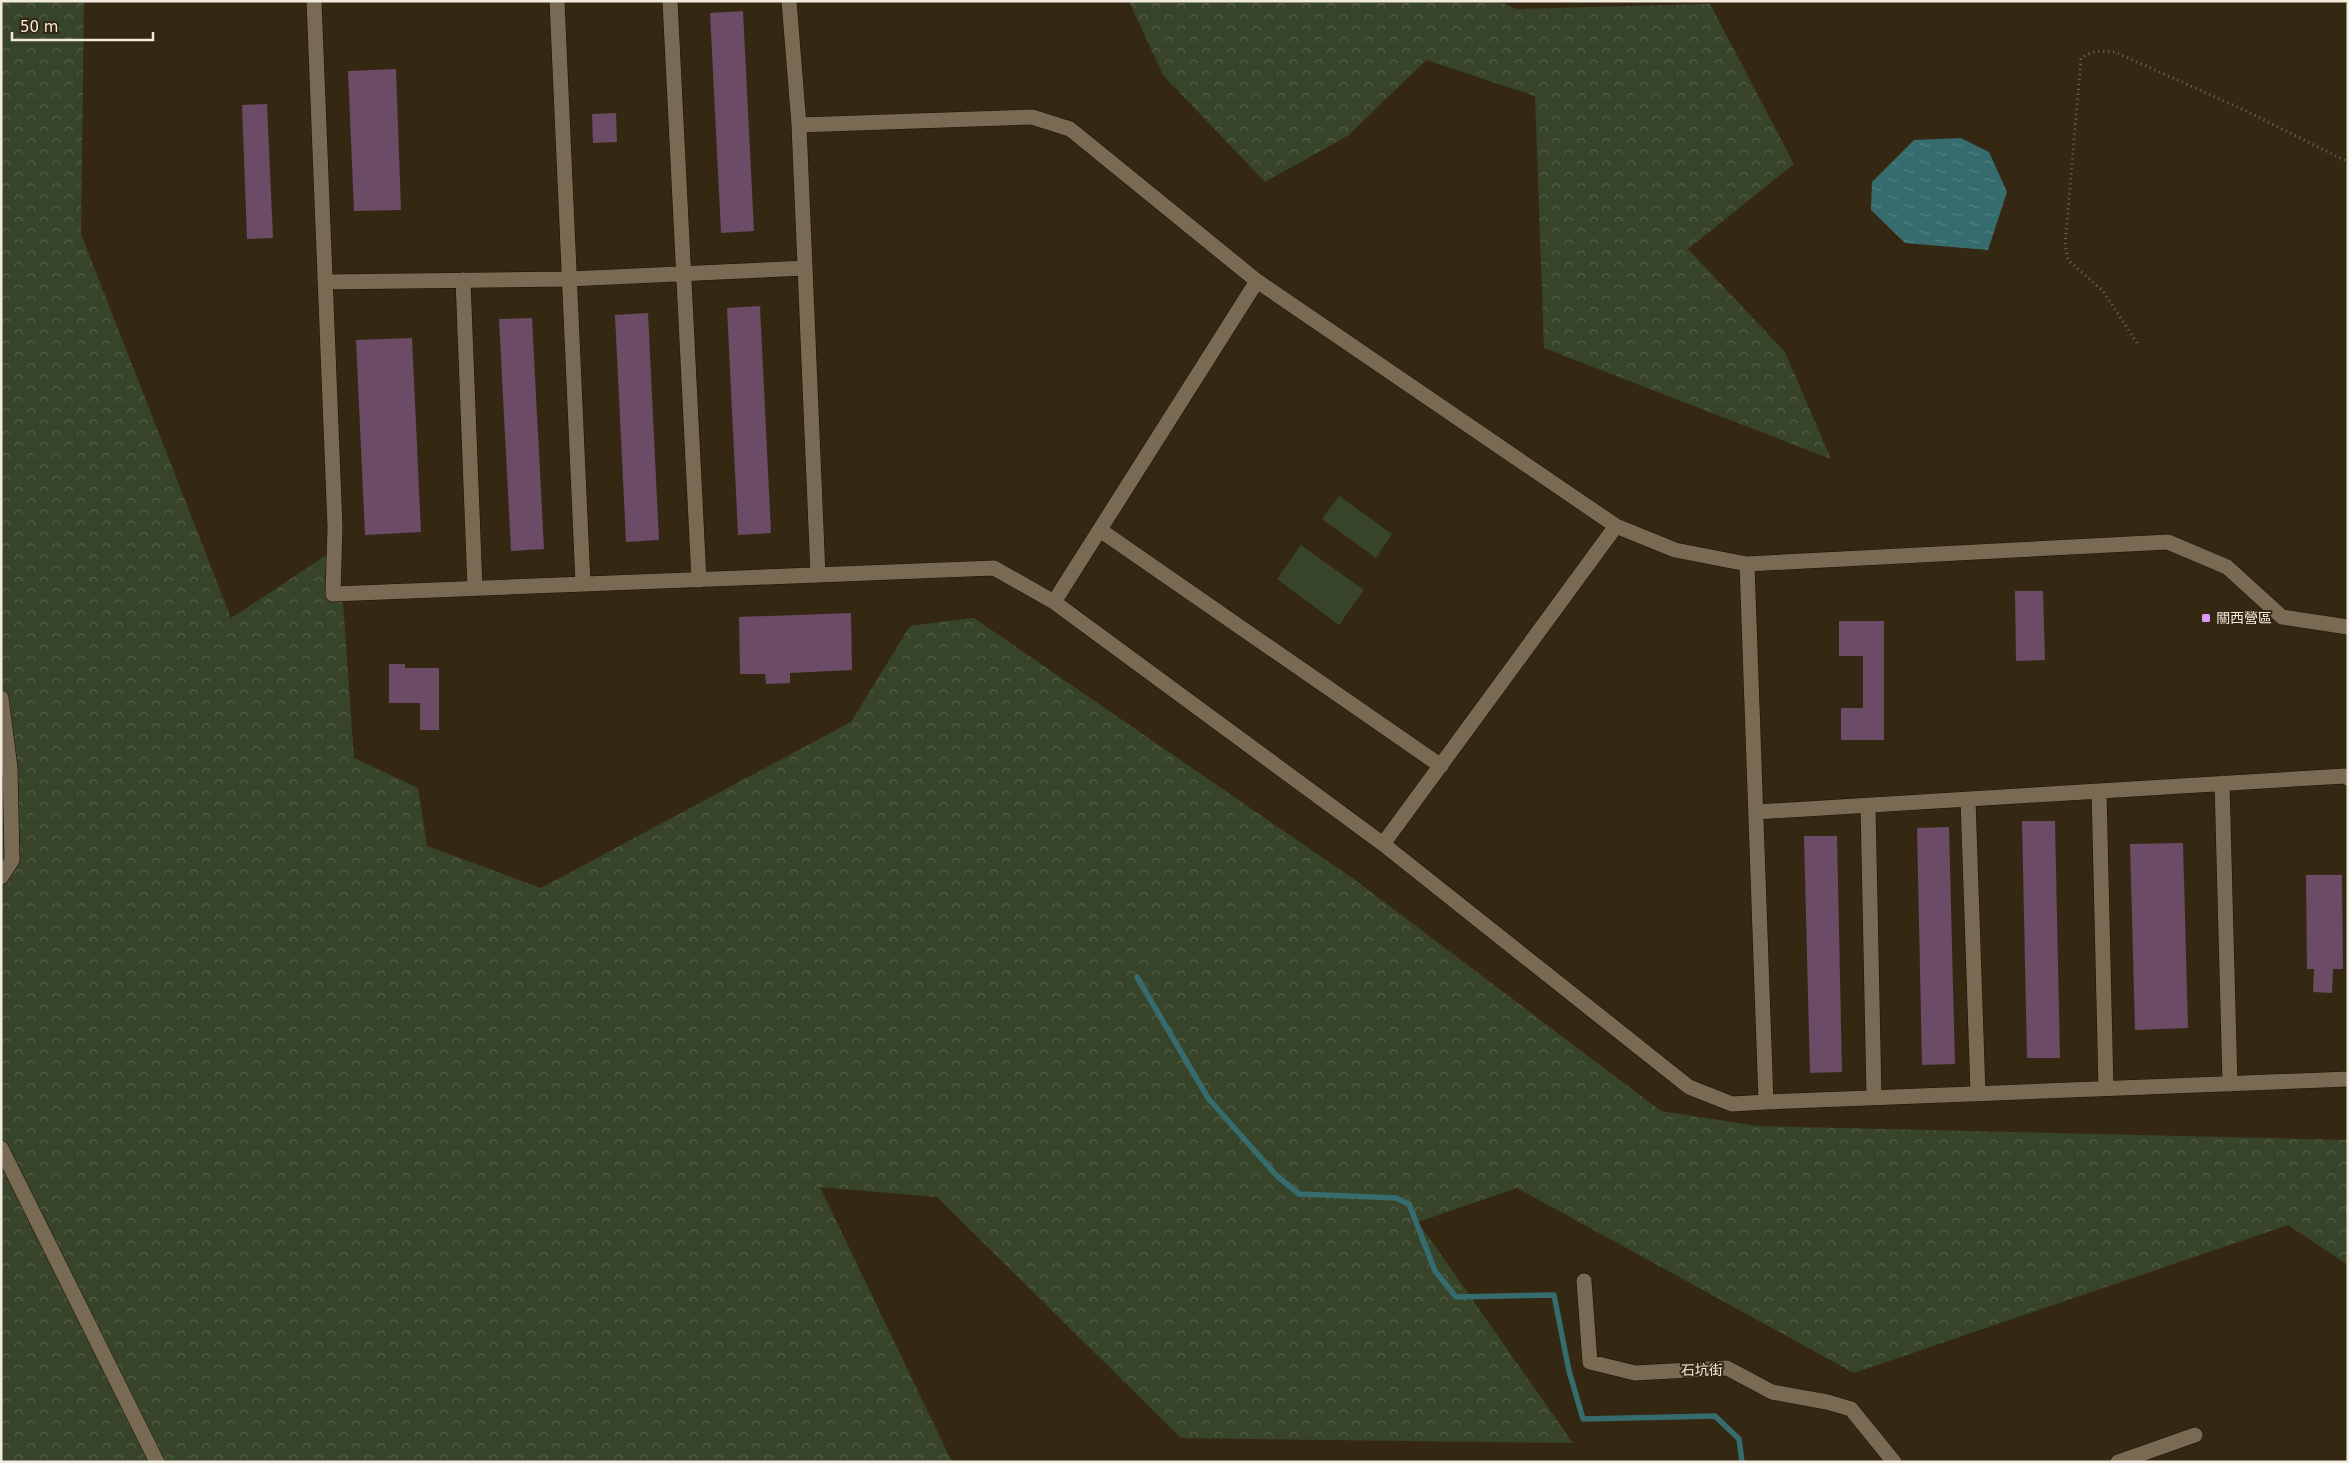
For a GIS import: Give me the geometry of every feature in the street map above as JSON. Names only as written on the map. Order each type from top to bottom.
[{"type":"street","points":[[314,1],[335,527],[333,594],[994,568],[1054,602],[1383,844],[1689,1087],[1732,1104],[1874,1096],[2348,1079]]},
{"type":"street","points":[[557,1],[583,584]]},
{"type":"street","points":[[670,1],[699,580]]},
{"type":"street","points":[[788,1],[799,125],[818,575]]},
{"type":"street","points":[[799,125],[1032,117],[1070,129],[1257,281],[1616,526],[1675,550],[1747,564],[2168,542],[2227,567],[2282,617],[2348,627]]},
{"type":"street","points":[[325,282],[569,279],[805,268]]},
{"type":"street","points":[[463,280],[475,588]]},
{"type":"street","points":[[1054,602],[1257,281]]},
{"type":"street","points":[[1383,844],[1616,526]]},
{"type":"street","points":[[1100,530],[1440,766]]},
{"type":"street","points":[[1747,564],[1766,1102]]},
{"type":"street","points":[[1,698],[12,860],[1,877]]},
{"type":"street","points":[[1756,812],[2222,783],[2345,776],[2348,778]]},
{"type":"street","points":[[2222,783],[2230,1084]]},
{"type":"street","points":[[2099,791],[2106,1088]]},
{"type":"street","points":[[1968,799],[1978,1093]]},
{"type":"street","points":[[1868,805],[1874,1096]]},
{"type":"street","points":[[1,1148],[157,1462]]},
{"type":"street","name":"石坑街","points":[[1584,1280],[1590,1362],[1635,1373],[1727,1368],[1772,1392],[1827,1402],[1851,1409],[1894,1462]]},
{"type":"street","points":[[2118,1462],[2195,1435]]},
{"type":"path","points":[[2137,343],[2103,291],[2068,260],[2065,245],[2081,59],[2086,54],[2097,51],[2115,52],[2244,110],[2348,162]]},
{"type":"green space","points":[[1,1],[84,1],[81,234],[231,618],[339,547],[354,758],[418,788],[427,846],[541,888],[851,722],[910,626],[974,618],[1355,880],[1661,1111],[1758,1126],[2348,1140],[2348,1265],[2288,1225],[1854,1373],[1517,1188],[1418,1222],[1573,1443],[1181,1438],[937,1197],[820,1187],[952,1462],[1,1462]]},
{"type":"green space","points":[[1129,1],[1498,1],[1516,9],[1710,4],[1794,164],[1688,249],[1785,352],[1831,459],[1544,348],[1535,96],[1426,60],[1349,135],[1265,182],[1163,75]]},
{"type":"green space","points":[[1339,496],[1392,534],[1376,558],[1322,519]]},
{"type":"green space","points":[[1301,545],[1364,590],[1339,625],[1277,579]]},
{"type":"water","points":[[1961,138],[1989,152],[2007,192],[1988,250],[1905,243],[1871,210],[1872,182],[1914,140]]},
{"type":"building","points":[[743,11],[754,231],[721,233],[710,13]]},
{"type":"building","points":[[396,69],[401,210],[354,211],[348,71]]},
{"type":"building","points":[[267,104],[273,238],[247,239],[242,105]]},
{"type":"building","points":[[616,113],[617,142],[593,143],[592,114]]},
{"type":"building","points":[[760,306],[771,533],[738,535],[727,308]]},
{"type":"building","points":[[648,313],[659,540],[626,542],[615,315]]},
{"type":"building","points":[[532,318],[544,549],[511,551],[499,319]]},
{"type":"building","points":[[412,338],[421,532],[365,535],[356,340]]},
{"type":"building","points":[[2015,591],[2043,591],[2045,660],[2016,661]]},
{"type":"building","points":[[851,613],[852,670],[790,673],[790,683],[766,684],[765,674],[740,674],[739,617]]},
{"type":"building","points":[[1839,621],[1884,621],[1884,740],[1841,740],[1841,708],[1863,708],[1863,656],[1839,656]]},
{"type":"building","points":[[389,664],[405,664],[405,668],[439,668],[439,730],[420,730],[420,703],[389,703]]},
{"type":"building","points":[[2022,821],[2055,821],[2060,1058],[2027,1058]]},
{"type":"building","points":[[1949,827],[1955,1064],[1922,1065],[1917,828]]},
{"type":"building","points":[[1804,836],[1837,836],[1842,1072],[1810,1073]]},
{"type":"building","points":[[2183,843],[2188,1028],[2135,1030],[2130,844]]},
{"type":"building","points":[[2306,875],[2342,875],[2343,969],[2333,969],[2332,993],[2313,992],[2314,969],[2307,969]]},
{"type":"waterway","points":[[1137,977],[1208,1098],[1277,1176],[1299,1194],[1396,1198],[1409,1204],[1435,1271],[1456,1297],[1554,1295],[1569,1371],[1583,1419],[1715,1416],[1739,1439],[1742,1462]]},
{"type":"place","name":"關西營區","points":[[2206,618]]}]
